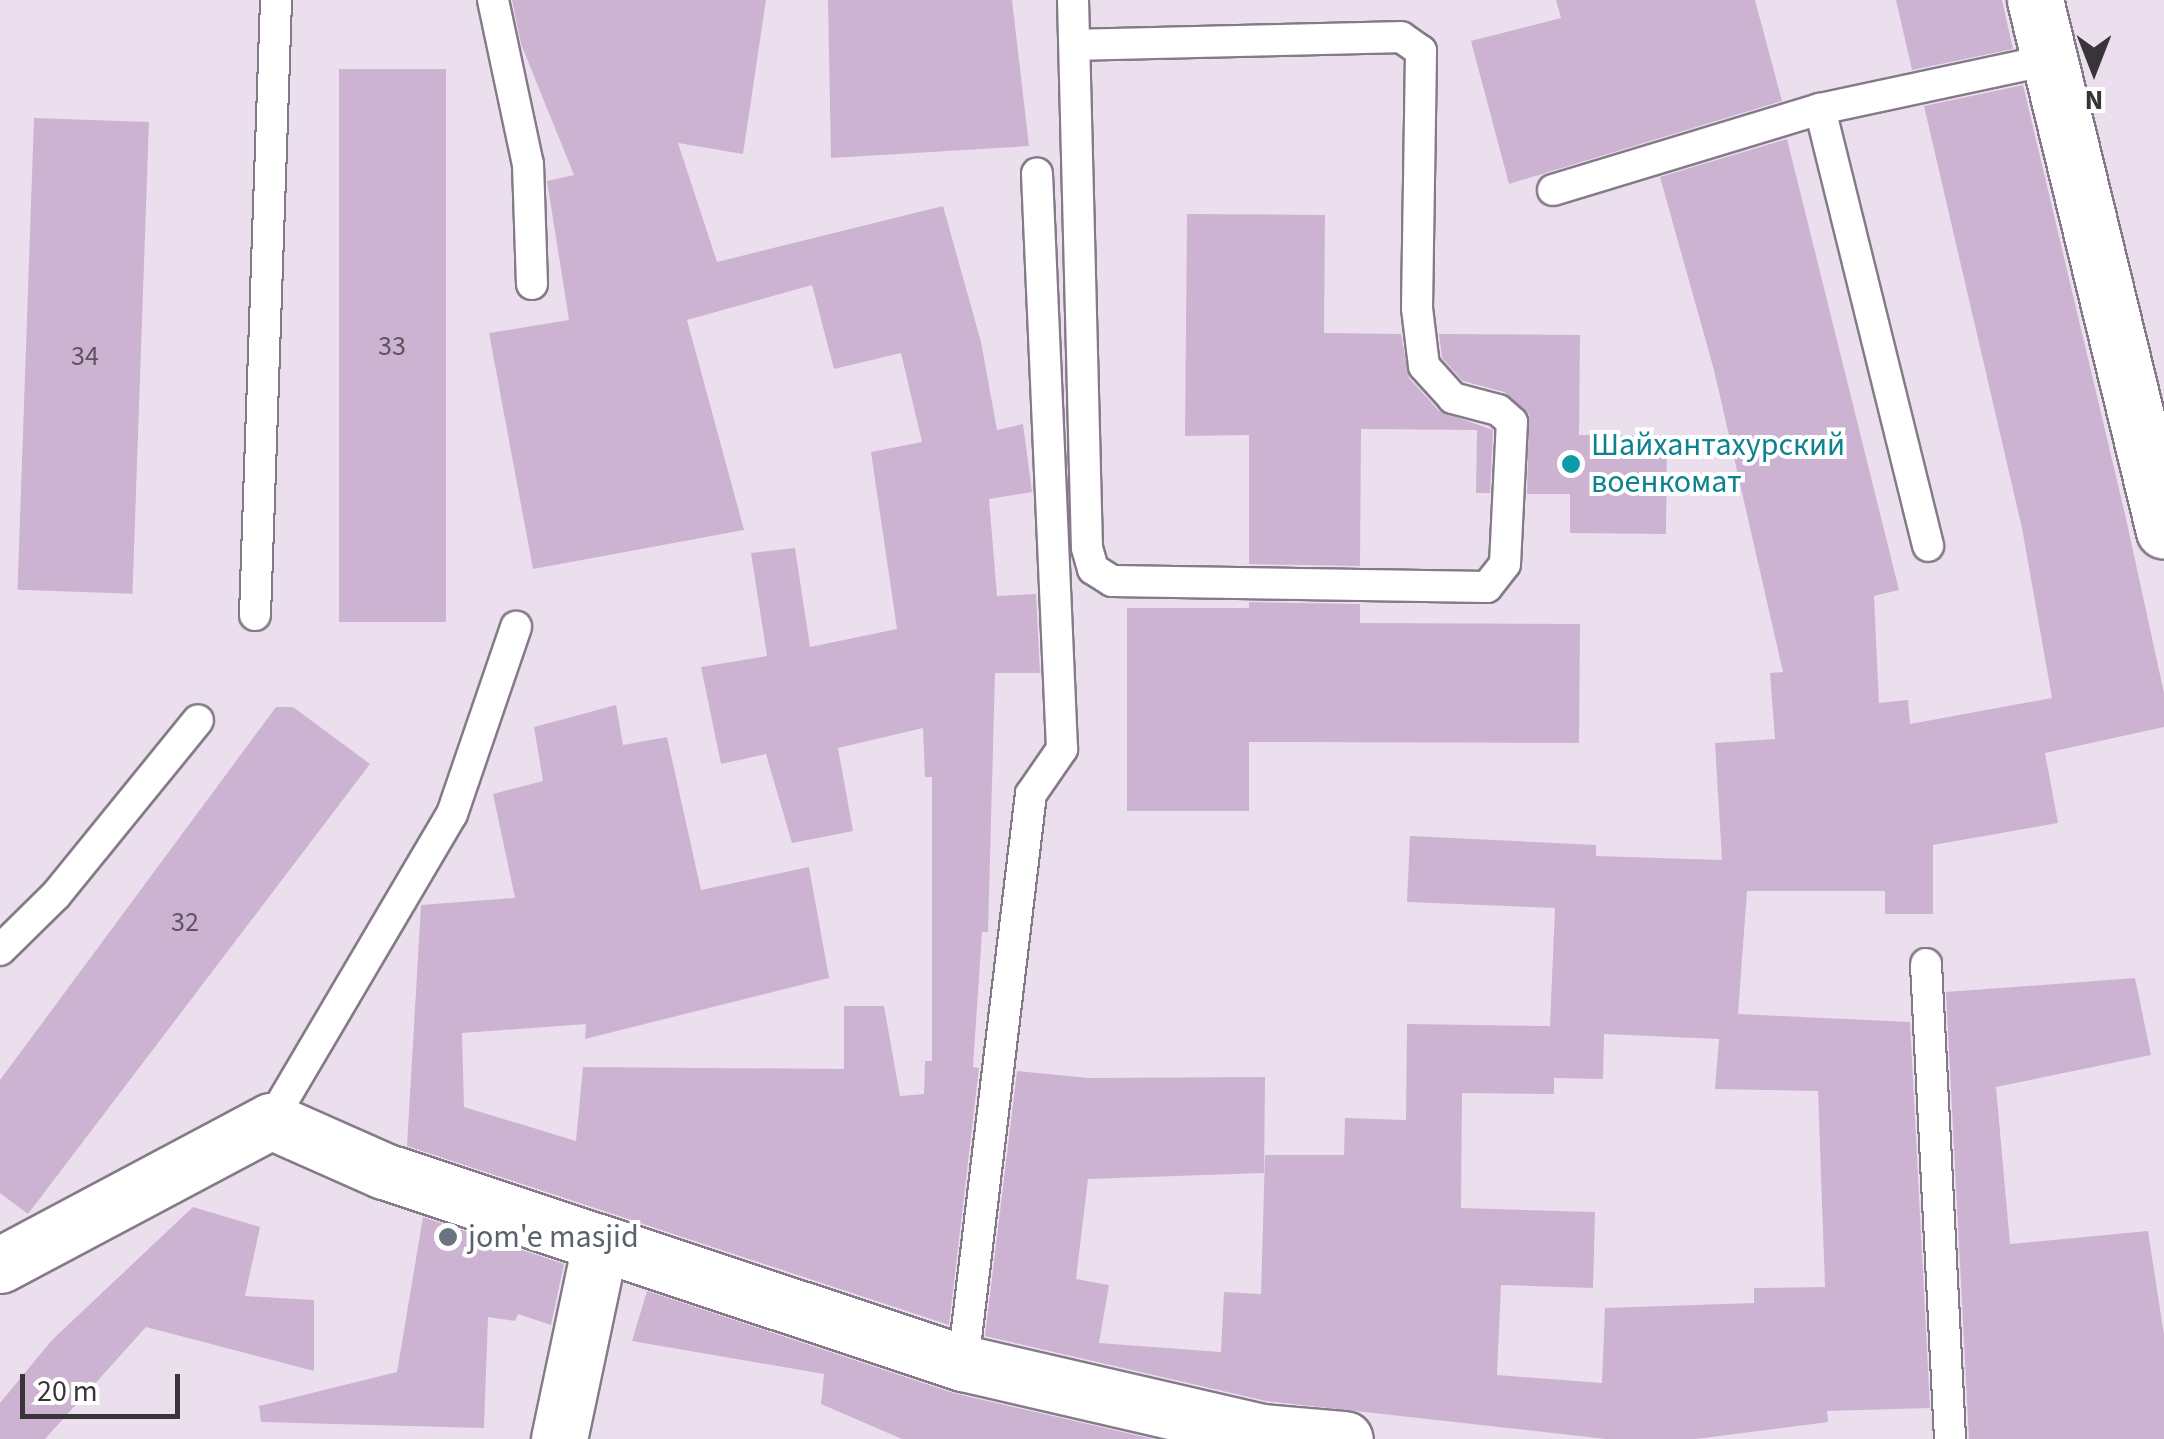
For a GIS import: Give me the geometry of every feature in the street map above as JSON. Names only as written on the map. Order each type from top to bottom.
[{"type":"street","points":[[2035,0],[2164,531]]},
{"type":"street","points":[[0,1264],[271,1121],[384,1171],[964,1363],[1261,1432],[1345,1439]]},
{"type":"street","points":[[558,1439],[600,1244]]},
{"type":"lane","points":[[255,615],[276,0]]},
{"type":"lane","points":[[494,0],[528,164],[532,284]]},
{"type":"lane","points":[[1073,0],[1087,548],[1094,569],[1112,581],[1487,587],[1505,564],[1512,422],[1498,410],[1453,398],[1424,366],[1417,308],[1421,51],[1401,37],[1075,45]]},
{"type":"lane","points":[[1552,190],[1820,110],[2049,60]]},
{"type":"lane","points":[[1820,110],[1928,546]]},
{"type":"lane","points":[[964,1363],[1031,794],[1062,749],[1038,174]]},
{"type":"lane","points":[[271,1121],[452,814],[516,627]]},
{"type":"lane","points":[[0,950],[56,896],[198,720]]},
{"type":"lane","points":[[1926,964],[1950,1439]]},
{"type":"building","points":[[512,0],[766,0],[743,154],[678,143],[717,262],[943,206],[981,342],[997,430],[1023,424],[1032,492],[989,499],[997,596],[1036,594],[1040,673],[995,673],[988,932],[982,932],[973,1067],[979,1068],[949,1325],[407,1146],[421,905],[515,898],[493,794],[543,781],[534,727],[616,705],[623,745],[667,737],[701,890],[809,867],[829,978],[585,1039],[586,1024],[462,1033],[464,1107],[576,1141],[583,1067],[844,1069],[844,1006],[884,1006],[900,1096],[924,1094],[925,1061],[932,1061],[932,777],[925,777],[923,728],[838,748],[853,831],[792,843],[766,754],[721,764],[701,667],[767,656],[751,553],[795,548],[810,647],[897,629],[871,452],[922,442],[901,353],[834,369],[812,285],[687,320],[744,530],[533,569],[489,333],[569,320],[547,181],[574,175],[521,44]]},
{"type":"building","points":[[828,0],[1012,0],[1029,146],[831,158]]},
{"type":"building","points":[[1556,0],[1755,0],[1782,101],[1509,184],[1471,41],[1561,18]]},
{"type":"building","points":[[1896,0],[2002,0],[2013,49],[1912,70]]},
{"type":"building","points":[[339,69],[446,69],[446,622],[339,622]]},
{"type":"building","points":[[2023,85],[2164,693],[2164,727],[2045,753],[2058,823],[1933,845],[1933,914],[1885,914],[1885,891],[1747,891],[1738,1014],[1910,1022],[1930,1408],[1827,1411],[1828,1422],[1696,1439],[1606,1439],[1266,1401],[985,1336],[1017,1071],[1089,1078],[1265,1077],[1264,1173],[1088,1179],[1076,1279],[1109,1285],[1099,1343],[1221,1352],[1224,1292],[1261,1294],[1265,1155],[1344,1155],[1345,1118],[1406,1120],[1407,1024],[1550,1026],[1555,908],[1407,902],[1410,836],[1596,845],[1596,856],[1722,860],[1715,743],[1775,739],[1770,673],[1783,672],[1714,370],[1660,177],[1787,139],[1899,590],[1874,596],[1879,703],[1908,700],[1910,724],[2052,698],[2022,528],[1924,106]],"holes":[[[1604,1034],[1719,1039],[1715,1089],[1818,1091],[1825,1287],[1754,1288],[1754,1303],[1605,1308],[1602,1383],[1497,1375],[1501,1285],[1593,1288],[1595,1212],[1461,1208],[1462,1093],[1554,1094],[1554,1078],[1603,1079]]]},
{"type":"building","points":[[34,118],[149,122],[132,594],[18,590]]},
{"type":"building","points":[[1187,214],[1325,215],[1324,333],[1401,334],[1409,378],[1439,411],[1493,430],[1490,493],[1476,493],[1477,430],[1361,429],[1360,566],[1249,564],[1249,435],[1185,436]]},
{"type":"building","points":[[1439,334],[1580,335],[1579,435],[1667,436],[1666,534],[1570,533],[1570,494],[1527,494],[1529,414],[1504,392],[1463,381],[1442,358]]},
{"type":"building","points":[[1249,602],[1360,604],[1360,623],[1580,624],[1579,743],[1249,742],[1249,811],[1127,811],[1127,608],[1249,608]]},
{"type":"building","points":[[276,707],[293,707],[370,764],[28,1214],[0,1193],[0,1080]]},
{"type":"building","points":[[2135,978],[2151,1055],[1996,1087],[2010,1244],[2148,1231],[2164,1335],[2164,1439],[1969,1439],[1946,992]]},
{"type":"building","points":[[193,1207],[260,1227],[245,1296],[314,1300],[314,1371],[146,1327],[45,1439],[0,1439],[0,1403],[52,1340]]},
{"type":"building","points":[[423,1217],[564,1264],[551,1325],[518,1314],[515,1321],[488,1317],[484,1428],[261,1422],[259,1406],[397,1372]]},
{"type":"building","points":[[647,1291],[953,1393],[1153,1439],[902,1439],[821,1404],[824,1374],[632,1341]]},
{"type":"place","name":"Шайхантахурский военкомат","points":[[1571,464]]},
{"type":"place","name":"jom'e masjid","points":[[448,1237]]}]
